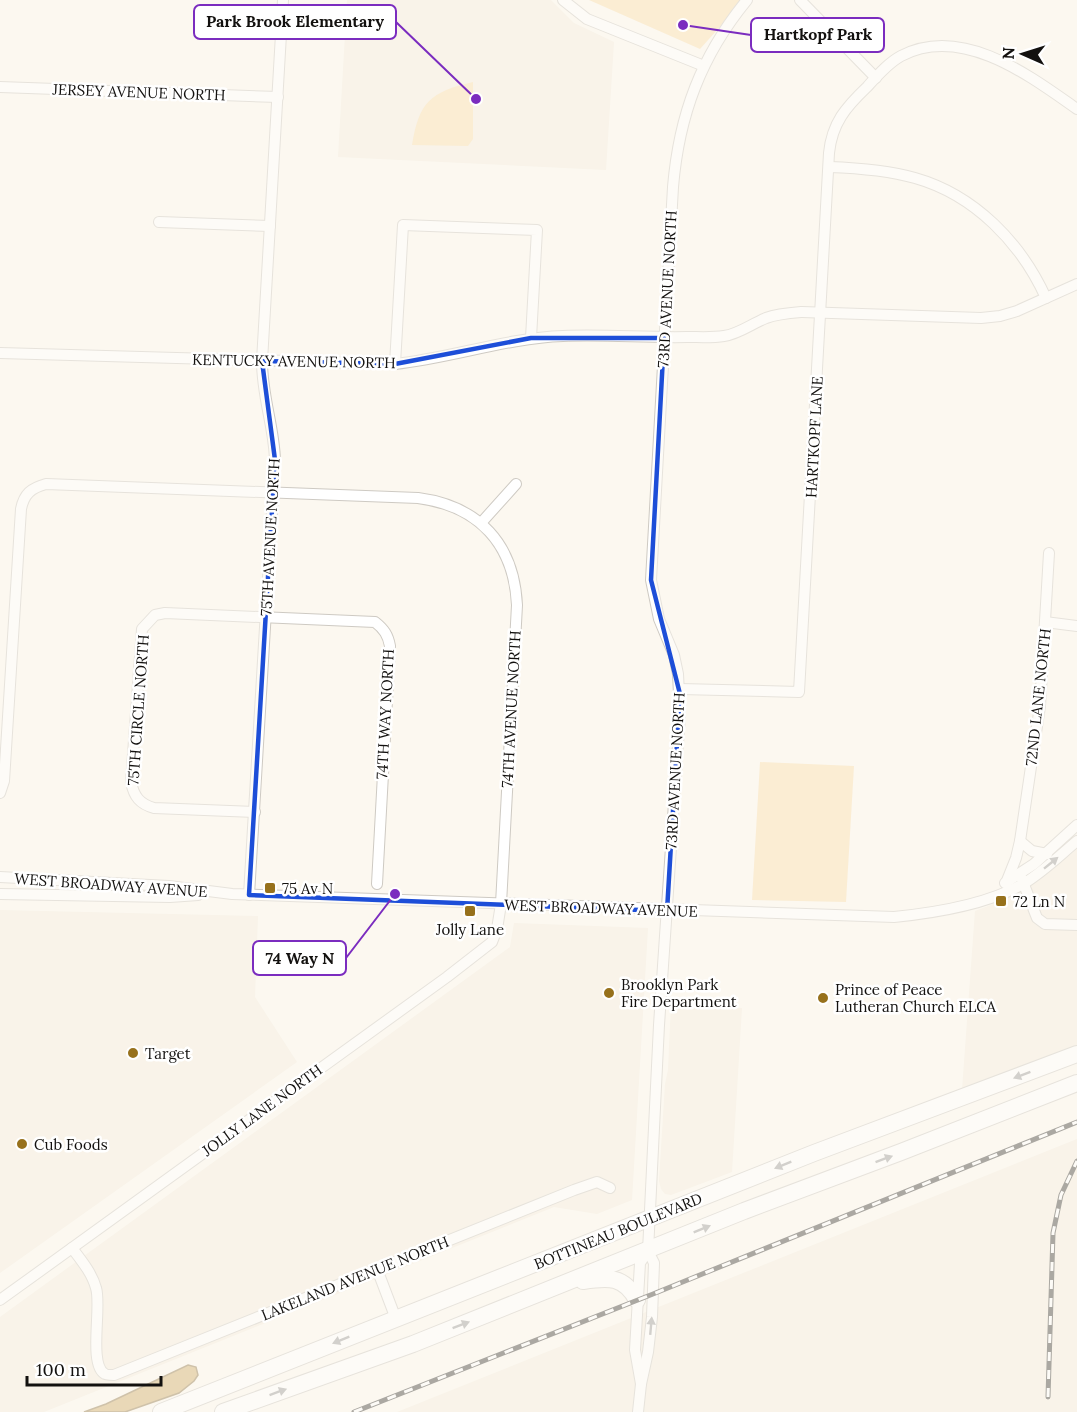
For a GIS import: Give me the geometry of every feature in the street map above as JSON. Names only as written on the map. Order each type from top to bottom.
[{"type":"highway","name":"BOTTINEAU BOULEVARD","points":[[161,1412],[830,1146],[1077,1054]]},
{"type":"highway","name":"BOTTINEAU BOULEVARD","points":[[223,1412],[412,1344],[1077,1083]]},
{"type":"highway","points":[[567,1284],[612,1280],[626,1284],[637,1300]]},
{"type":"street","name":"75TH AVENUE NORTH","points":[[249,895],[273,492],[274,443],[263,390],[262,361],[284,0]]},
{"type":"street","points":[[563,0],[587,19],[704,66]]},
{"type":"street","name":"73RD AVENUE NORTH","points":[[641,1384],[635,1350],[637,1300],[640,1263],[648,1251],[680,689],[674,655],[659,619],[651,580],[676,156],[682,125],[704,66],[718,39],[747,0]]},
{"type":"street","points":[[800,0],[876,78],[899,57],[915,50],[951,47],[975,52],[1022,71],[1077,109]]},
{"type":"street","name":"HARTKOPF LANE","points":[[680,689],[799,692],[831,138],[835,125],[851,102],[876,78]]},
{"type":"street","name":"JERSEY AVENUE NORTH","points":[[0,87],[278,97]]},
{"type":"street","points":[[829,167],[861,168],[917,178],[968,203],[1010,240],[1027,262],[1046,298]]},
{"type":"street","points":[[159,222],[270,226]]},
{"type":"street","points":[[395,364],[403,225],[537,230],[531,338]]},
{"type":"street","name":"KENTUCKY AVENUE NORTH","points":[[0,353],[395,364],[446,357],[504,342],[531,338],[563,336],[723,337],[766,318],[784,314],[981,318],[1000,316],[1017,311],[1077,284]]},
{"type":"street","name":"74TH AVENUE NORTH","points":[[0,793],[4,780],[21,509],[23,499],[37,486],[46,484],[436,500],[452,505],[481,523],[494,537],[512,569],[516,587],[517,605],[501,904]]},
{"type":"street","points":[[481,523],[516,484]]},
{"type":"street","name":"72ND LANE NORTH","points":[[1006,883],[1020,841],[1040,706],[1049,553]]},
{"type":"street","name":"75TH CIRCLE NORTH","points":[[255,812],[145,806],[133,792],[131,783],[140,638],[142,629],[148,621],[155,615],[165,613],[266,617]]},
{"type":"street","name":"74TH WAY NORTH","points":[[266,617],[375,622],[383,628],[388,637],[390,646],[377,884]]},
{"type":"street","points":[[1045,622],[1077,626]]},
{"type":"street","name":"WEST BROADWAY AVENUE","points":[[0,894],[170,897],[223,894],[894,917],[935,913],[1007,892],[1077,825]]},
{"type":"street","points":[[1020,841],[1032,851],[1047,854]]},
{"type":"street","name":"WEST BROADWAY AVENUE","points":[[978,901],[1006,883],[1050,865],[1077,841]]},
{"type":"street","name":"WEST BROADWAY AVENUE","points":[[0,877],[169,886],[223,894]]},
{"type":"street","points":[[1022,878],[1037,918],[1045,924],[1077,925]]},
{"type":"street","name":"JOLLY LANE NORTH","points":[[0,1300],[492,942],[497,929],[501,904]]},
{"type":"street","name":"LAKELAND AVENUE NORTH","points":[[72,1248],[88,1270],[96,1288],[98,1303],[96,1356],[100,1370],[105,1374],[114,1375],[597,1182],[610,1188]]},
{"type":"street","name":"73RD AVENUE NORTH","points":[[638,1412],[648,1352],[653,1284],[654,1263],[648,1251]]},
{"type":"street","points":[[377,1269],[396,1319]]},
{"type":"highlighted area","points":[[531,338],[664,338],[651,580],[680,694],[667,911],[249,895],[275,460],[262,361],[395,364]]},
{"type":"shaded area","points":[[347,0],[551,0],[574,23],[614,42],[606,170],[338,157]]},
{"type":"shaded area","points":[[589,0],[744,0],[700,49]]},
{"type":"shaded area","points":[[473,82],[473,139],[468,146],[412,145],[418,118],[429,101],[446,90]]},
{"type":"shaded area","points":[[760,762],[854,766],[846,902],[752,900]]},
{"type":"shaded area","points":[[1077,849],[1077,1045],[962,1090],[975,911],[1004,900],[1042,877]]},
{"type":"shaded area","points":[[0,910],[258,916],[255,997],[297,1062],[0,1273]]},
{"type":"shaded area","points":[[514,923],[648,928],[632,1200],[597,1214],[554,1207],[44,1412],[0,1412],[0,1317],[510,947]]},
{"type":"shaded area","points":[[671,1005],[742,1008],[732,1172],[671,1195],[665,1194],[659,1181]]},
{"type":"shaded area","points":[[1077,1139],[1077,1412],[397,1412]]},
{"type":"shaded area","points":[[188,1365],[196,1367],[198,1375],[179,1393],[125,1412],[84,1412],[106,1404]]},
{"type":"railway","points":[[354,1412],[1077,1122]]},
{"type":"railway","points":[[1048,1397],[1053,1233],[1061,1195],[1077,1161]]},
{"type":"place","name":"Hartkopf Park","points":[[683,25]]},
{"type":"place","name":"Park Brook Elementary","points":[[476,99]]},
{"type":"place","name":"75 Av N","points":[[270,888]]},
{"type":"place","name":"74 Way N","points":[[395,894]]},
{"type":"place","name":"72 Ln N","points":[[1001,901]]},
{"type":"place","name":"Jolly Lane","points":[[470,911]]},
{"type":"place","name":"Brooklyn Park Fire Department","points":[[609,993]]},
{"type":"place","name":"Prince of Peace Lutheran Church ELCA","points":[[823,998]]},
{"type":"place","name":"Target","points":[[133,1053]]},
{"type":"place","name":"Cub Foods","points":[[22,1144]]}]
